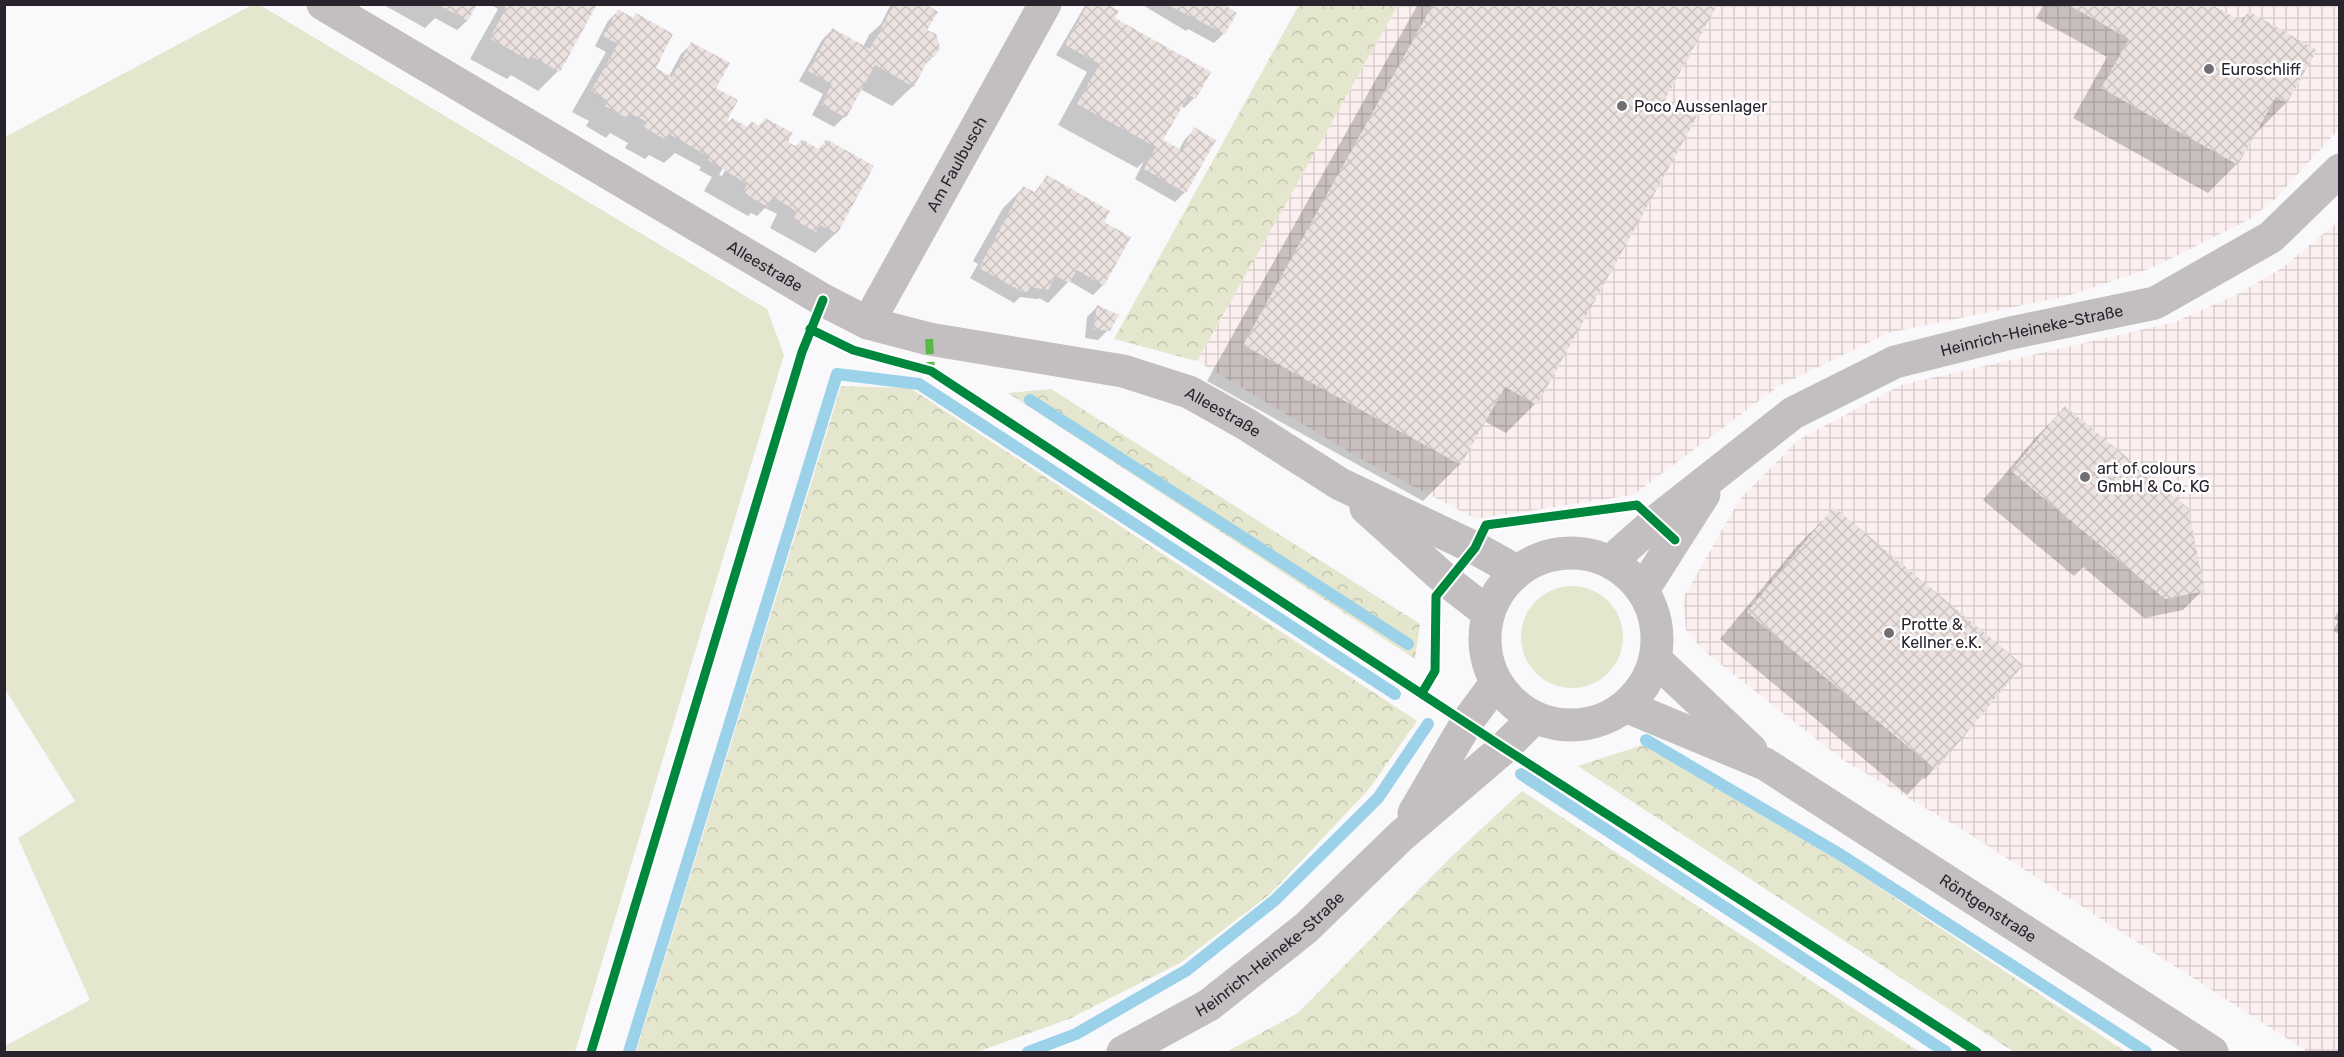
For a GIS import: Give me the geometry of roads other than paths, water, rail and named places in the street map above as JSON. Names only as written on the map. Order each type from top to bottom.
[{"type":"street","name":"Alleestraße","points":[[323,4],[823,300],[868,323],[928,339],[1123,371],[1190,392],[1340,484],[1475,548],[1516,571]]},
{"type":"street","name":"Am Faulbusch","points":[[868,323],[1045,4]]},
{"type":"street","name":"Heinrich-Heineke-Straße","points":[[1611,561],[1656,521],[1793,413],[1895,362],[2011,333],[2155,303],[2271,237],[2340,170]]},
{"type":"street","name":"Heinrich-Heineke-Straße","points":[[1643,590],[1714,477]]},
{"type":"street","name":"Alleestraße","points":[[1340,484],[1447,581],[1488,613]]},
{"type":"street","points":[[1571,552],[1611,561],[1643,590],[1657,621],[1656,660],[1646,683],[1628,707],[1595,723],[1562,726],[1534,718],[1511,702],[1496,683],[1485,652],[1488,613],[1498,591],[1516,571],[1537,559],[1571,552]]},
{"type":"street","name":"Röntgenstraße","points":[[1656,660],[1765,764]]},
{"type":"street","name":"Heinrich-Heineke-Straße","points":[[1401,836],[1467,722],[1496,683]]},
{"type":"street","name":"Röntgenstraße","points":[[1628,707],[1765,764],[2212,1053]]},
{"type":"street","name":"Heinrich-Heineke-Straße","points":[[1123,1053],[1209,1005],[1306,928],[1401,836],[1504,748],[1534,718]]},
{"type":"waterway","points":[[629,1052],[837,374],[919,384],[1395,694]]},
{"type":"waterway","points":[[1030,400],[1408,644]]},
{"type":"waterway","points":[[1028,1052],[1076,1034],[1187,970],[1275,900],[1378,798],[1428,724]]},
{"type":"waterway","points":[[1646,740],[1841,855],[2146,1052]]},
{"type":"waterway","points":[[1521,774],[1946,1052]]},
{"type":"place","name":"Euroschliff","points":[[2209,69]]},
{"type":"place","name":"Poco Aussenlager","points":[[1622,106]]},
{"type":"place","name":"art of colours GmbH & Co. KG","points":[[2085,477]]},
{"type":"place","name":"Protte & Kellner e.K.","points":[[1889,633]]}]
